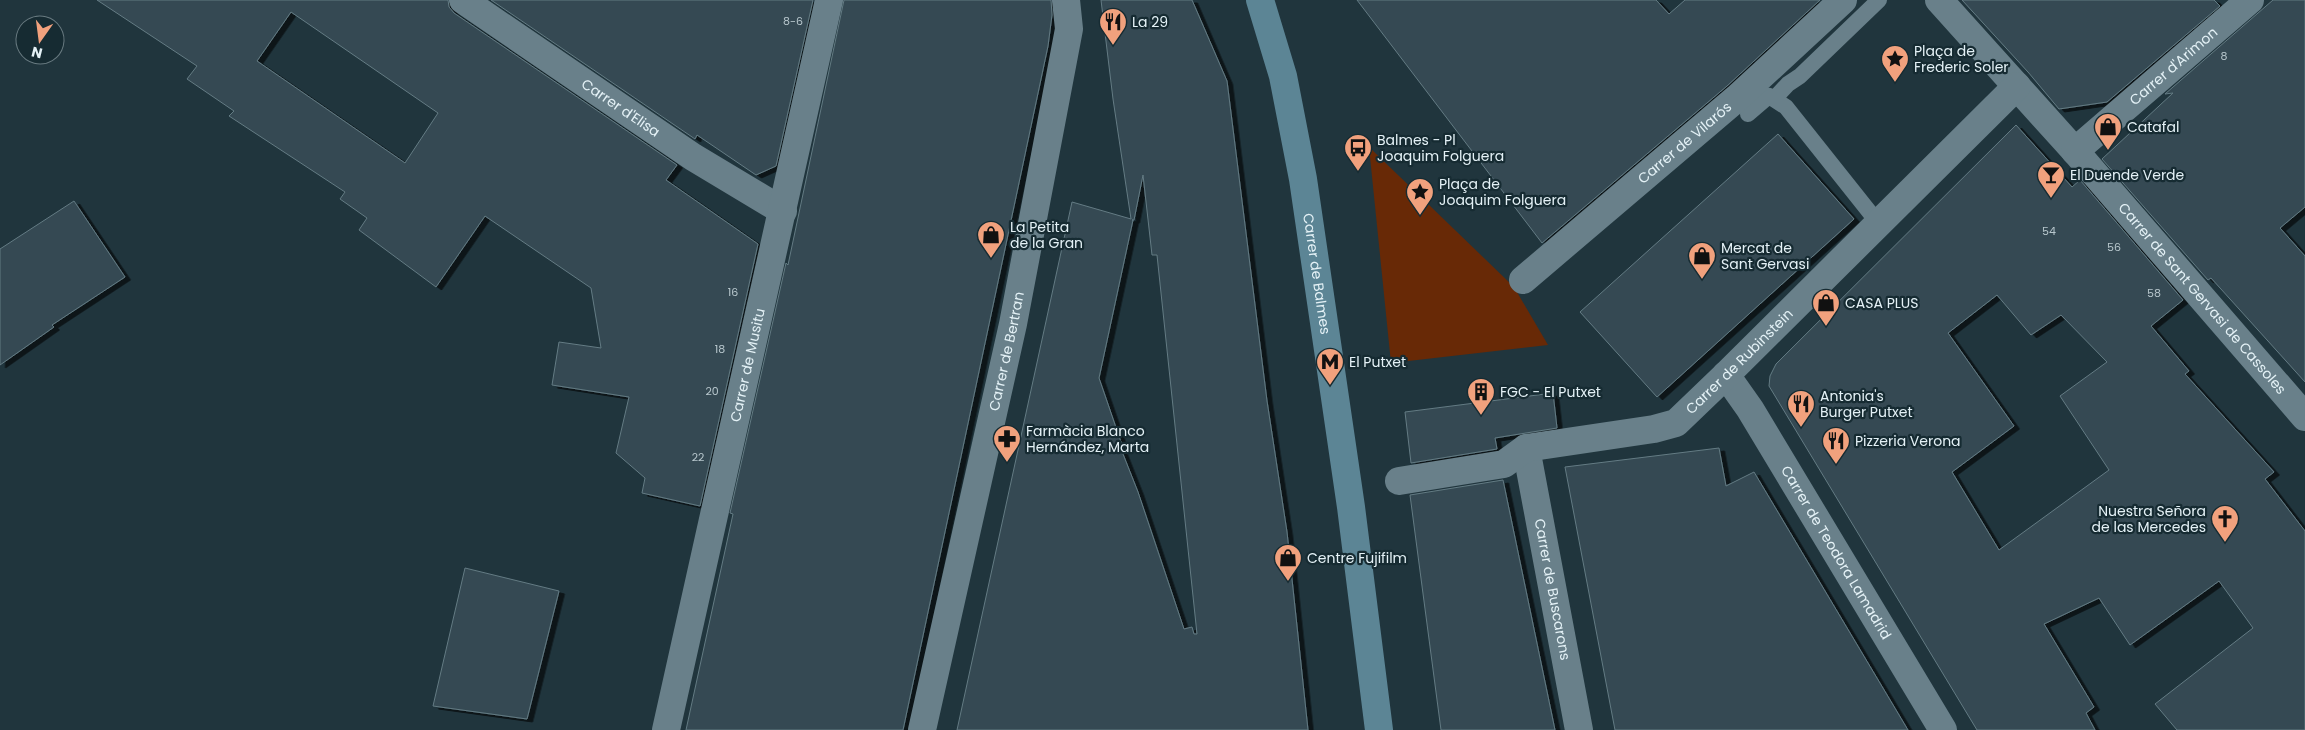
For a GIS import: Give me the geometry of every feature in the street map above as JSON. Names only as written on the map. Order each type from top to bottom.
[{"type":"main road","name":"Carrer de Balmes","points":[[1260,0],[1283,76],[1303,179],[1351,507],[1379,730]]},
{"type":"street","name":"Carrer d'Elisa","points":[[463,0],[693,157],[783,211]]},
{"type":"street","name":"Carrer de Musitu","points":[[666,730],[829,0]]},
{"type":"street","name":"Carrer de Bertran","points":[[922,730],[1013,324],[1069,29],[1066,0]]},
{"type":"street","name":"Carrer de Vilarós","points":[[1523,280],[1737,98],[1843,0]]},
{"type":"street","name":"Carrer de Sant Gervasi de Cassoles","points":[[1939,0],[2075,151],[2305,417]]},
{"type":"street","name":"Carrer d'Arimon","points":[[2075,151],[2242,2]]},
{"type":"street","name":"Carrer de Rubinstein","points":[[1526,448],[1669,426],[1683,416],[1726,376],[2017,86]]},
{"type":"street","name":"Carrer de Teodora Lamadrid","points":[[1726,376],[1750,409],[1943,730]]},
{"type":"street","points":[[1399,480],[1504,464],[1526,448]]},
{"type":"street","name":"Carrer de Buscarons","points":[[1526,448],[1579,730]]},
{"type":"lane","points":[[1774,99],[1879,0]]},
{"type":"lane","points":[[1748,114],[1769,96],[1786,107],[1879,224]]},
{"type":"shaded area","points":[[1369,147],[1514,287],[1548,345],[1391,363]]},
{"type":"building","points":[[97,0],[448,0],[449,7],[454,13],[677,165],[666,180],[758,244],[700,506],[642,493],[645,478],[616,453],[629,397],[552,385],[559,342],[601,348],[591,288],[485,216],[436,287],[359,230],[367,218],[340,199],[345,192],[229,116],[234,111],[187,79],[197,66]],"holes":[[[291,12],[438,113],[405,163],[257,61]]]},
{"type":"building","points":[[491,0],[813,0],[776,166],[756,175],[697,135],[695,139]]},
{"type":"building","points":[[844,0],[1051,0],[1052,15],[1048,46],[903,730],[686,730],[733,514],[730,513],[786,263],[788,265]]},
{"type":"building","points":[[1101,0],[1192,0],[1227,81],[1267,401],[1287,532],[1308,730],[957,730],[1072,202],[1131,219],[1113,99]],"holes":[[[1143,175],[1152,255],[1157,255],[1197,634],[1194,634],[1192,627],[1184,629],[1138,492],[1121,449],[1122,445],[1099,378]]]},
{"type":"building","points":[[1357,0],[1656,0],[1669,14],[1685,0],[1820,0],[1727,86],[1542,243]]},
{"type":"building","points":[[1962,0],[2214,0],[2220,6],[2107,102],[2059,109]]},
{"type":"building","points":[[2273,0],[2305,0],[2305,207],[2280,228],[2305,256],[2305,382],[2211,278],[2208,280],[2102,159],[2173,93],[2165,94]]},
{"type":"building","points":[[2016,125],[2072,187],[2080,180],[2183,300],[2151,326],[2189,371],[2185,374],[2274,472],[2265,479],[2305,531],[2305,730],[2177,730],[2155,704],[2253,628],[2219,581],[2130,645],[2099,598],[2044,624],[2094,707],[2086,713],[2095,730],[1977,730],[1769,386],[1770,376],[1776,364]],"holes":[[[1997,295],[2031,335],[2061,315],[2107,362],[2060,396],[2109,470],[1999,550],[1952,472],[2014,426],[1948,333]]]},
{"type":"building","name":"Mercat de Sant Gervasi","points":[[1778,134],[1854,219],[1657,397],[1580,312]]},
{"type":"building","points":[[74,201],[125,277],[52,325],[54,327],[0,365],[0,249]]},
{"type":"building","name":"FGC - El Putxet","points":[[1553,393],[1557,428],[1495,438],[1497,449],[1411,463],[1405,412]]},
{"type":"building","points":[[1719,448],[1726,486],[1754,472],[1908,730],[1615,730],[1565,467]]},
{"type":"building","points":[[1503,480],[1555,730],[1441,730],[1410,495]]},
{"type":"building","points":[[465,568],[559,591],[527,719],[433,706]]},
{"type":"place","name":"La 29","points":[[1113,46]]},
{"type":"place","name":"Plaça de Frederic Soler","points":[[1895,83]]},
{"type":"place","name":"Catafal","points":[[2108,151]]},
{"type":"place","name":"Balmes - Pl Joaquim Folguera","points":[[1358,172]]},
{"type":"place","name":"El Duende Verde","points":[[2051,199]]},
{"type":"place","name":"Plaça de Joaquim Folguera","points":[[1420,216]]},
{"type":"place","name":"La Petita de la Gran","points":[[991,259]]},
{"type":"place","name":"Mercat de Sant Gervasi","points":[[1702,280]]},
{"type":"place","name":"CASA PLUS","points":[[1826,327]]},
{"type":"place","name":"El Putxet","points":[[1330,386]]},
{"type":"place","name":"FGC - El Putxet","points":[[1481,416]]},
{"type":"place","name":"Antonia's Burger Putxet","points":[[1801,428]]},
{"type":"place","name":"Farmàcia Blanco Hernández, Marta","points":[[1007,463]]},
{"type":"place","name":"Pizzeria Verona","points":[[1836,465]]},
{"type":"place","name":"Nuestra Señora de las Mercedes","points":[[2225,543]]},
{"type":"place","name":"Centre Fujifilm","points":[[1288,582]]}]
